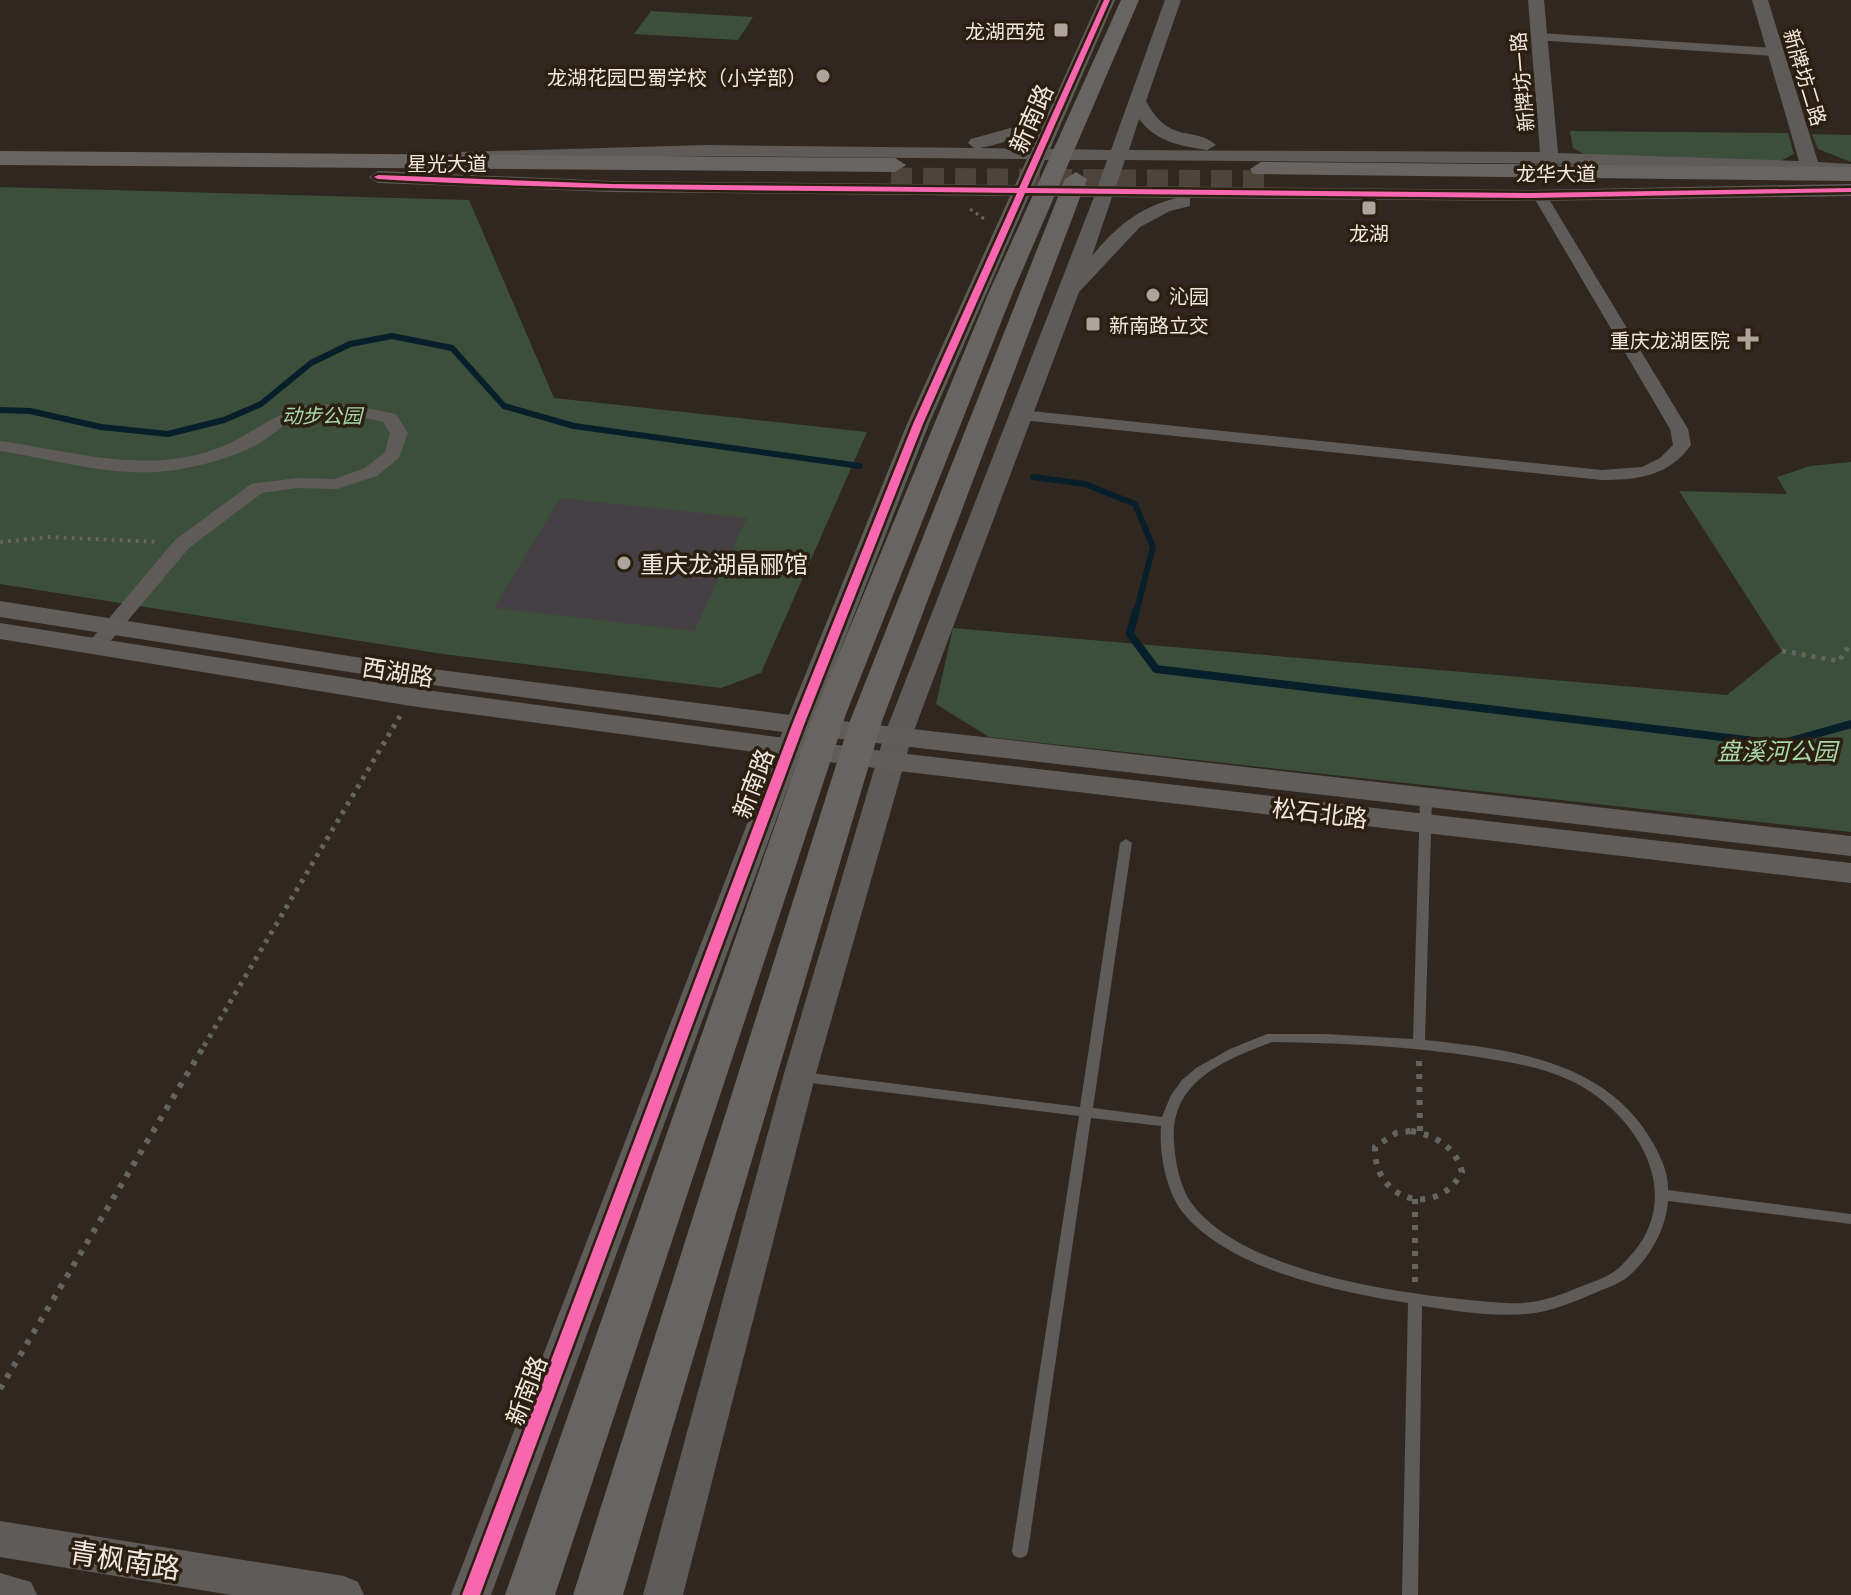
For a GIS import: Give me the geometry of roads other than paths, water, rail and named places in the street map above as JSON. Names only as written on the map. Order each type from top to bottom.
[{"type":"main road","name":"新南路","points":[[530,1595],[830,714],[1001,292],[1130,0]]},
{"type":"main road","points":[[598,1595],[866,721],[1028,296],[1150,0]]},
{"type":"main road","name":"星光大道","points":[[0,158],[382,169]]},
{"type":"main road","name":"星光大道","points":[[0,175],[382,169],[893,172]]},
{"type":"main road","name":"龙华大道","points":[[1258,182],[1851,171]]},
{"type":"main road","name":"龙华大道","points":[[1258,182],[1851,190]]},
{"type":"main road","name":"西湖路","points":[[0,609],[105,636],[411,697],[793,736]]},
{"type":"main road","name":"西湖路","points":[[0,631],[105,636],[425,676],[793,736]]},
{"type":"main road","name":"松石北路","points":[[793,736],[1850,867]]},
{"type":"street","name":"新南路","points":[[471,1595],[793,736],[918,424],[1107,0]]},
{"type":"street","points":[[663,1595],[799,1077],[894,749],[1069,293],[1173,0]]},
{"type":"street","name":"新牌坊一路","points":[[1536,0],[1550,160]]},
{"type":"street","name":"新牌坊二路","points":[[1760,0],[1810,166]]},
{"type":"street","points":[[1539,37],[1774,52]]},
{"type":"street","points":[[848,152],[969,144],[1013,134],[1030,125],[1049,92],[1079,64]]},
{"type":"street","points":[[1137,101],[1147,123],[1158,131],[1191,142],[1347,157]]},
{"type":"street","points":[[382,169],[533,153],[848,152],[1550,160],[1810,166],[1851,171]]},
{"type":"street","points":[[922,189],[937,182],[943,174],[937,159],[923,153]]},
{"type":"street","points":[[1239,156],[1215,164],[1212,176],[1220,184],[1258,182],[1540,196],[1851,190]]},
{"type":"street","points":[[382,169],[524,187],[1105,192],[1258,182]]},
{"type":"street","points":[[1069,293],[1104,258],[1119,233],[1151,209],[1258,182]]},
{"type":"street","points":[[827,189],[971,199],[996,212],[1000,220],[1001,243]]},
{"type":"street","points":[[1021,415],[1602,475],[1634,475],[1656,469],[1673,459],[1682,445],[1679,429],[1540,196]]},
{"type":"street","points":[[0,446],[108,464],[160,467],[205,460],[251,440],[287,416],[316,409],[353,409],[390,418],[399,433],[393,454],[371,472],[337,484],[297,483],[257,488],[182,544],[105,636]]},
{"type":"street","name":"青枫南路","points":[[0,1539],[344,1595]]},
{"type":"street","points":[[0,1592],[17,1595]]},
{"type":"lane","points":[[1419,1043],[1425,812]]},
{"type":"lane","points":[[1020,1551],[1126,843]]},
{"type":"lane","points":[[1271,1037],[1387,1038],[1419,1043],[1558,1069],[1591,1087],[1630,1117],[1654,1151],[1665,1195],[1663,1215],[1623,1273],[1558,1304],[1520,1309],[1415,1299],[1285,1268],[1220,1236],[1189,1209],[1168,1160],[1166,1122],[1189,1077],[1224,1055],[1271,1037]]},
{"type":"lane","points":[[799,1077],[1166,1122]]},
{"type":"lane","points":[[1665,1195],[1851,1219]]},
{"type":"lane","points":[[1410,1595],[1415,1299]]},
{"type":"waterway","points":[[0,410],[30,411],[101,427],[168,434],[224,420],[261,404],[311,363],[350,344],[392,336],[452,348],[504,406],[574,426],[860,466]]},
{"type":"waterway","points":[[1033,477],[1085,484],[1135,504],[1153,547],[1136,613]]},
{"type":"waterway","points":[[1136,611],[1130,634],[1156,669],[1780,744],[1851,724]]},
{"type":"tunnel","points":[[891,178],[1265,181]]},
{"type":"place","name":"龙湖西苑","points":[[1061,30]]},
{"type":"place","name":"龙湖花园巴蜀学校（小学部）","points":[[823,76]]},
{"type":"place","name":"龙湖","points":[[1369,208]]},
{"type":"place","name":"沁园","points":[[1153,295]]},
{"type":"place","name":"新南路立交","points":[[1093,324]]},
{"type":"place","name":"重庆龙湖医院","points":[[1748,339]]},
{"type":"place","name":"重庆龙湖晶郦馆","points":[[624,563]]},
{"type":"park label","name":"动步公园","points":[[322,414]]},
{"type":"park label","name":"盘溪河公园","points":[[1777,750]]}]
